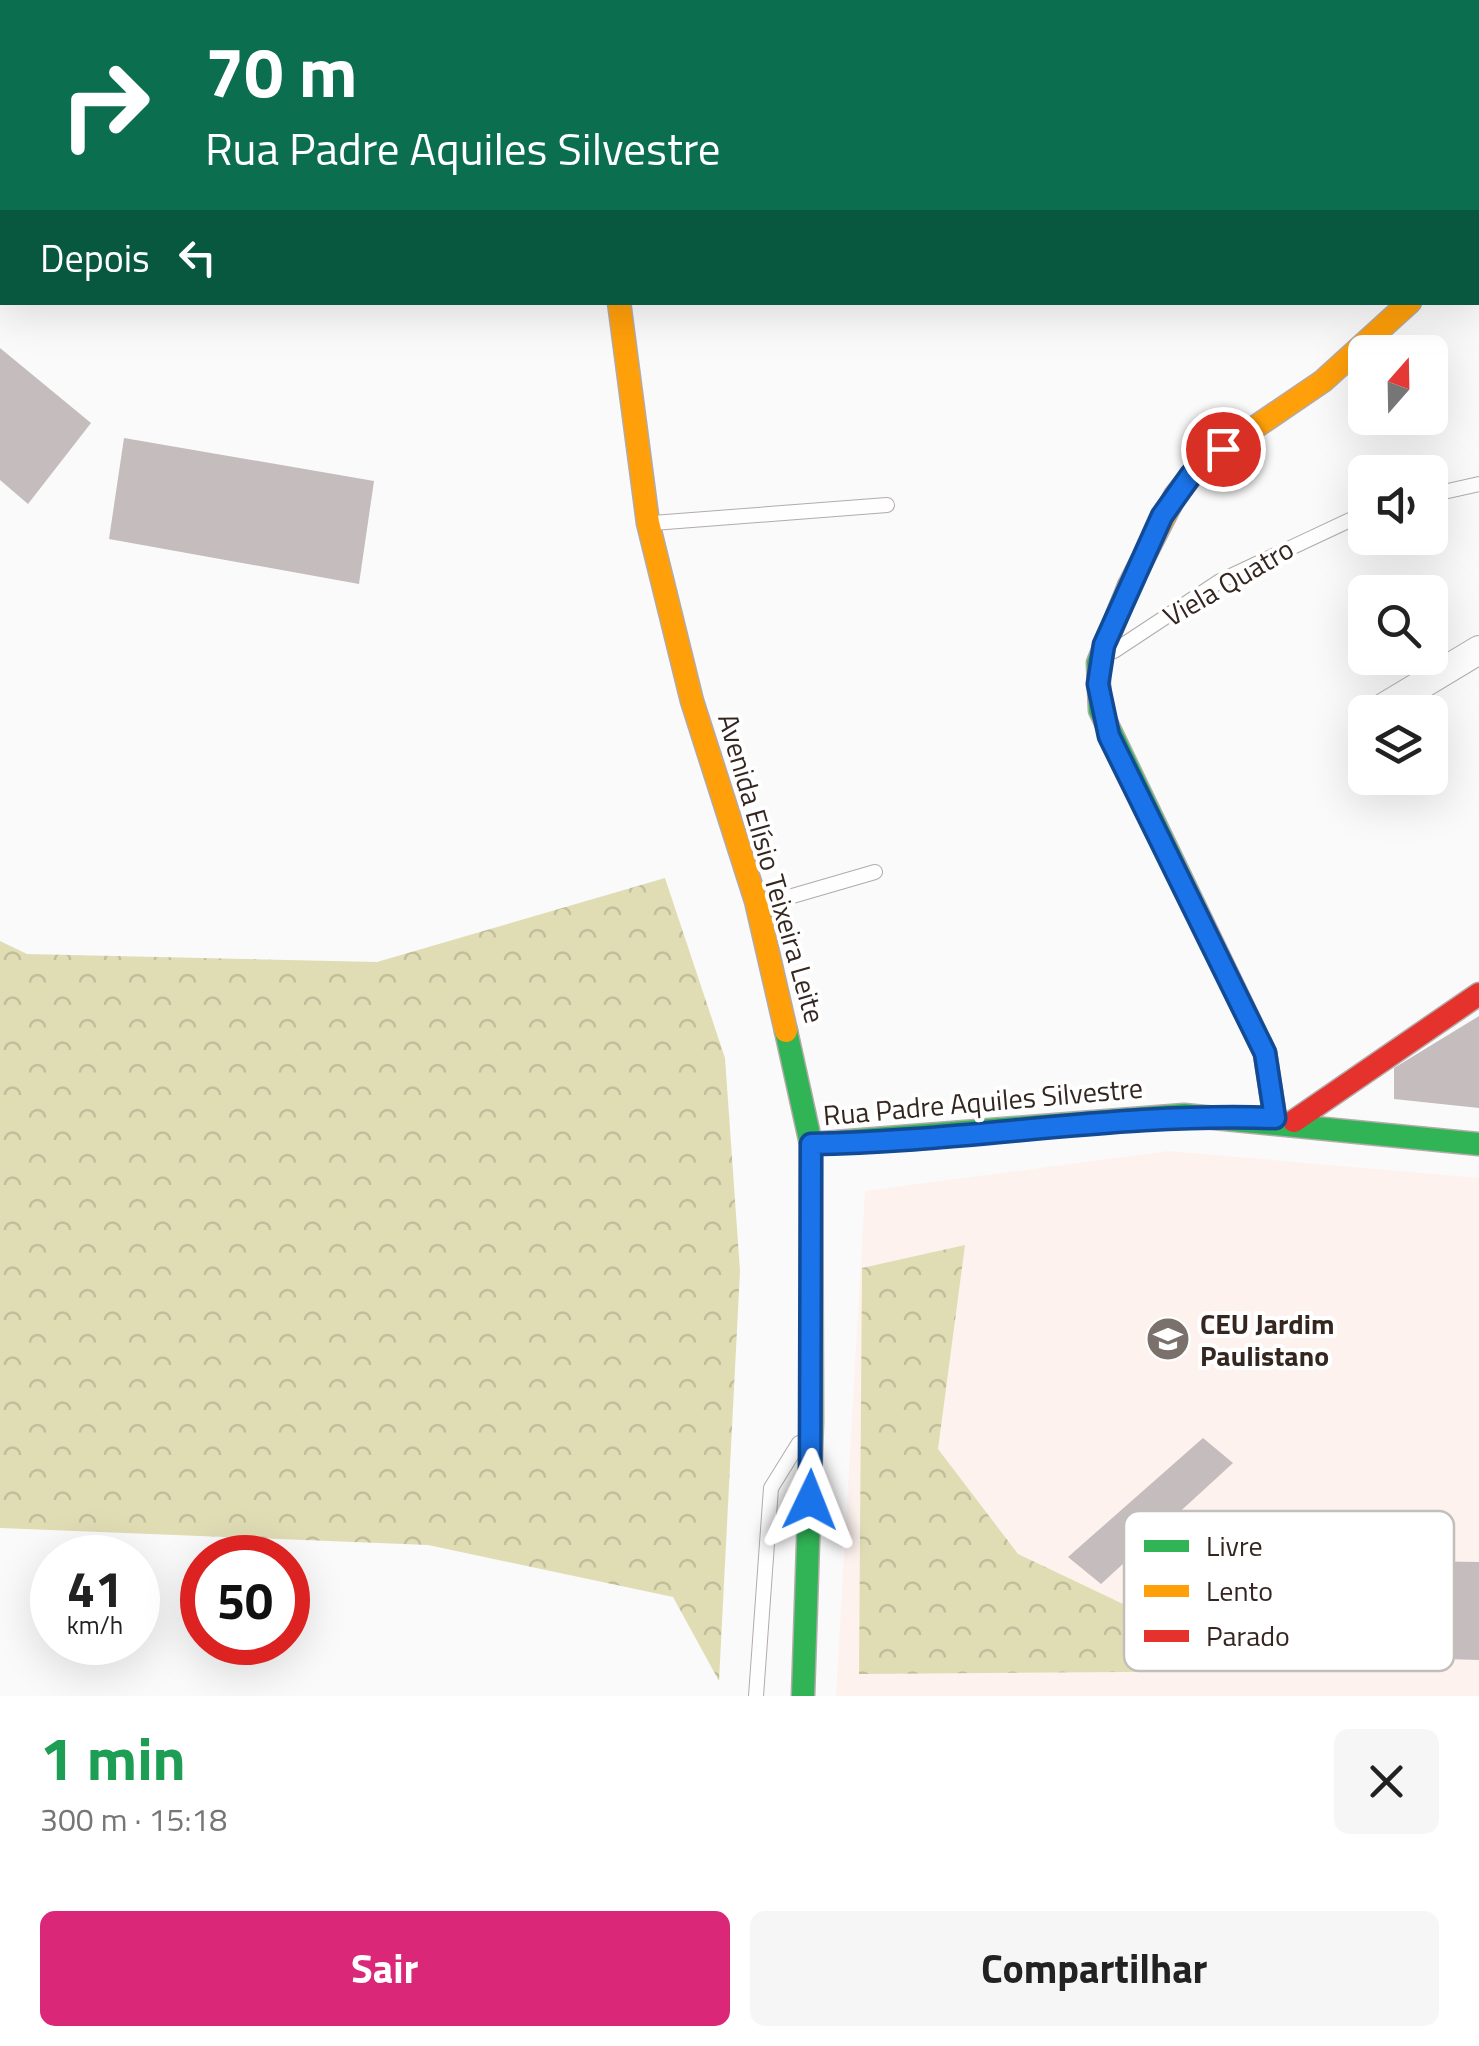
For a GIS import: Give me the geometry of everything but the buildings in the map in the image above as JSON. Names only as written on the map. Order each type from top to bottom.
[{"type":"street","name":"Avenida Elísio Teixeira Leite","points":[[619,305],[648,523],[692,701],[756,901],[811,1144],[812,1421],[802,1696]]},
{"type":"street","points":[[1407,305],[1322,381],[1191,475],[1162,516],[1138,563],[1098,664],[1100,710],[1109,736],[1265,1053],[1285,1120],[1479,994]]},
{"type":"street","points":[[1404,695],[1479,650]]},
{"type":"street","name":"Rua Padre Aquiles Silvestre","points":[[811,1144],[896,1141],[1184,1115],[1285,1120],[1387,1139],[1479,1144]]},
{"type":"lane","points":[[1448,491],[1479,484]]},
{"type":"lane","points":[[648,523],[887,505]]},
{"type":"lane","name":"Viela Quatro","points":[[1098,664],[1220,581],[1348,521]]},
{"type":"lane","points":[[756,901],[782,898],[875,872]]},
{"type":"lane","points":[[756,1696],[771,1488],[812,1421]]},
{"type":"shaded area","name":"CEU Jardim Paulistano","points":[[1169,1151],[1479,1178],[1479,1696],[836,1696],[865,1191]]},
{"type":"green space","points":[[665,878],[725,1058],[740,1271],[719,1681],[673,1597],[428,1545],[310,1540],[310,1535],[180,1535],[0,1528],[0,941],[27,954],[377,962]]},
{"type":"green space","points":[[965,1245],[938,1449],[1018,1554],[1124,1604],[1124,1671],[1264,1671],[859,1674],[862,1268]]},
{"type":"traffic: fast","points":[[1129,586],[1098,663],[1100,710],[1265,1053],[1275,1118]]},
{"type":"traffic: fast","points":[[786,1031],[811,1144],[812,1421],[803,1696]]},
{"type":"traffic: fast","points":[[811,1144],[1184,1115],[1479,1144]]},
{"type":"traffic: slow","points":[[619,305],[648,523],[692,701],[756,901],[786,1031]]},
{"type":"traffic: slow","points":[[1129,586],[1175,496],[1201,464],[1323,381],[1407,305]]},
{"type":"traffic: jam","points":[[1294,1121],[1479,994]]},
{"type":"place","name":"CEU Jardim Paulistano","points":[[1168,1339]]},
{"type":"route","points":[[810,1500],[811,1144],[888,1142],[1184,1115],[1275,1118],[1265,1053],[1109,736],[1100,710],[1098,664],[1138,563],[1175,496],[1201,464],[1223,449]]}]
